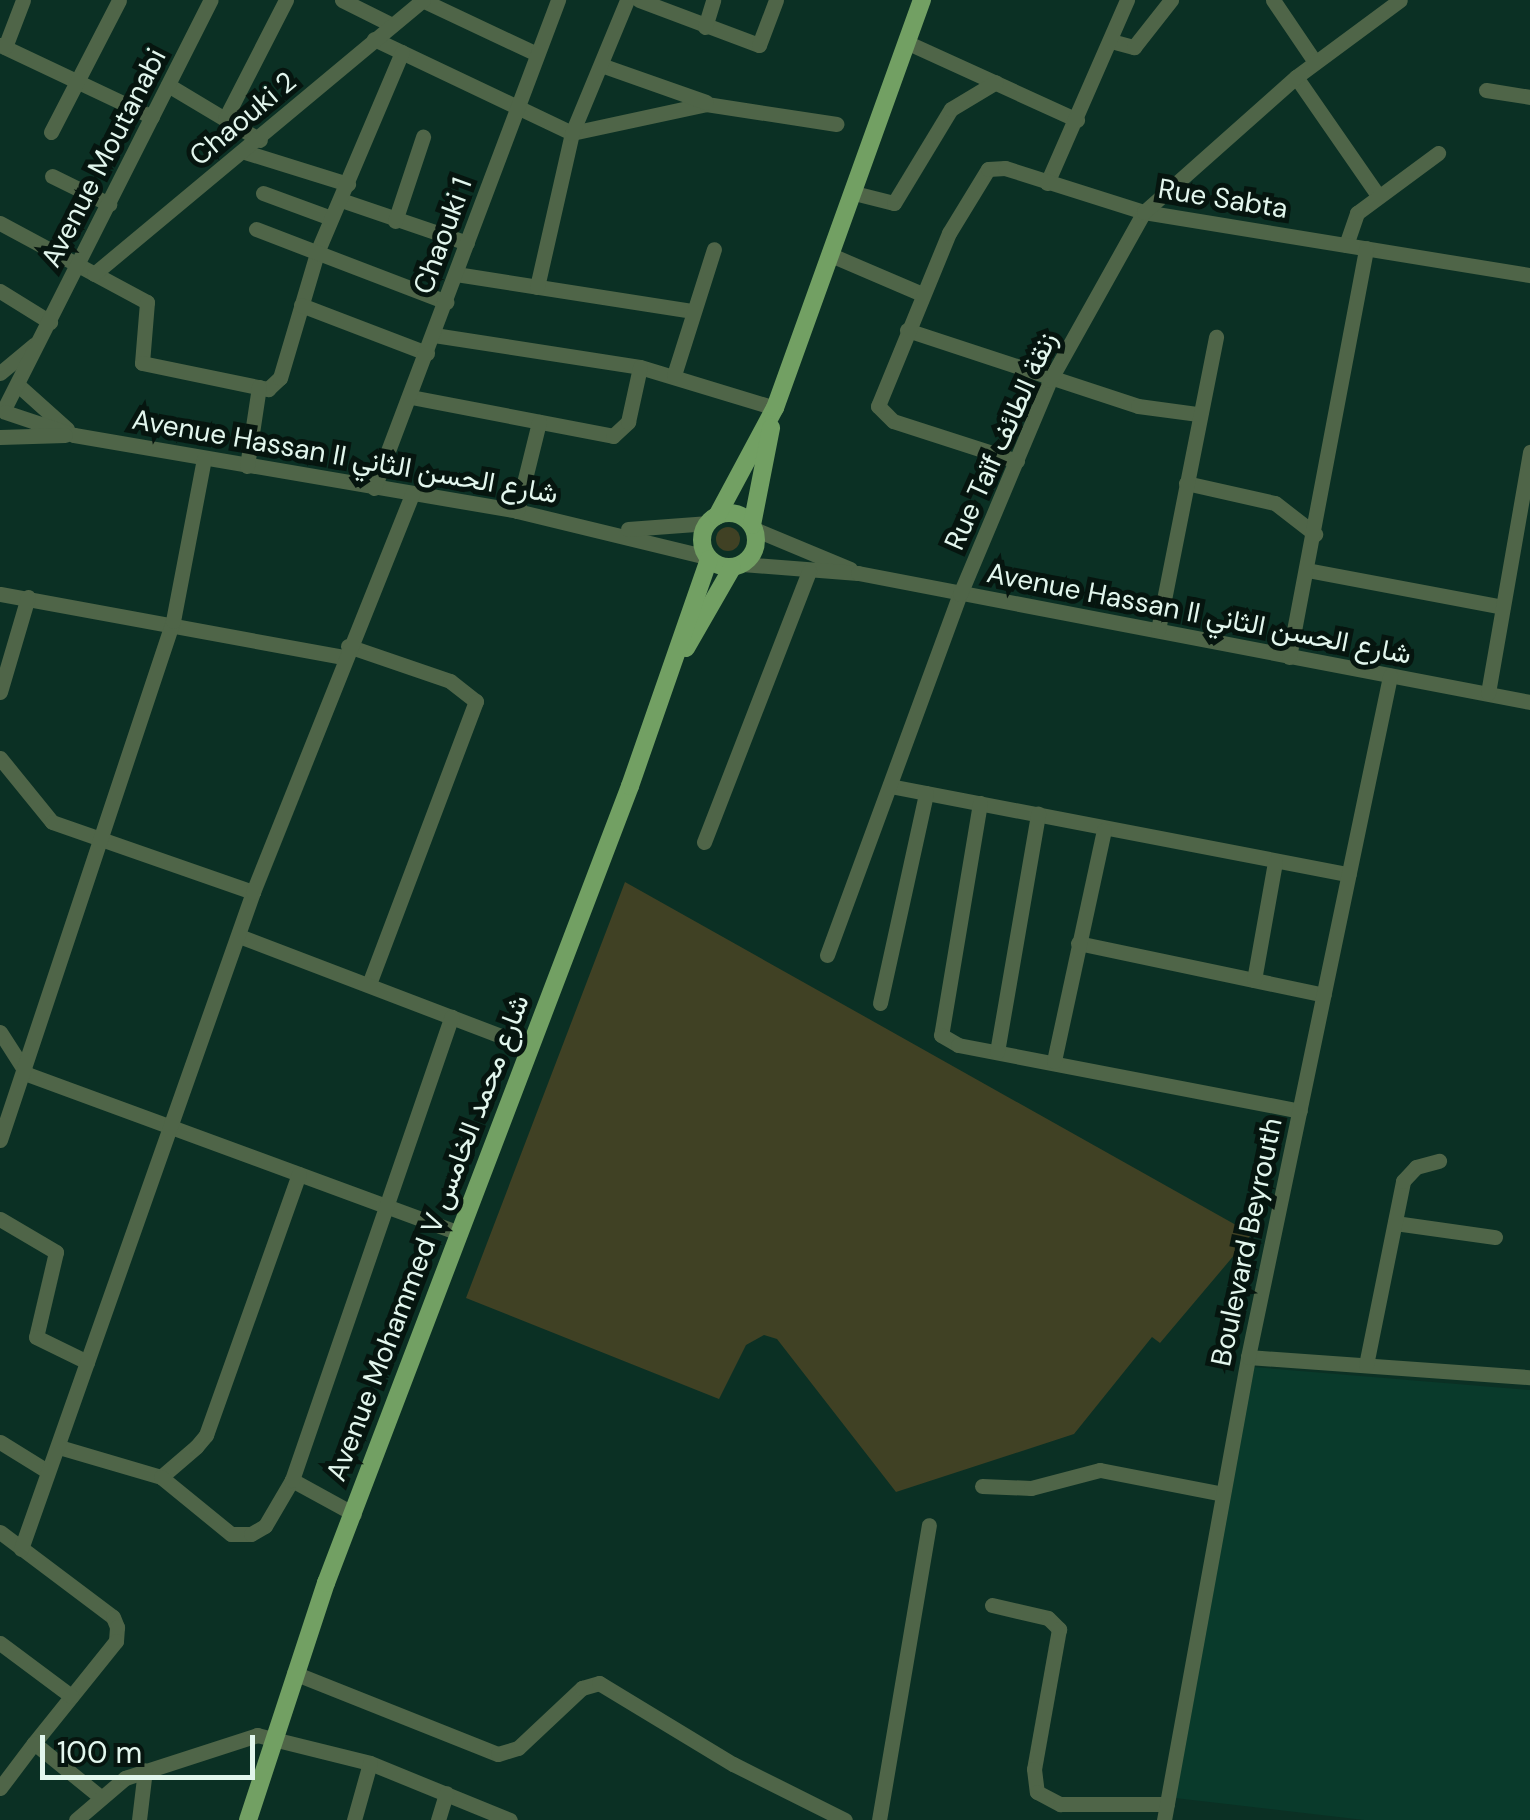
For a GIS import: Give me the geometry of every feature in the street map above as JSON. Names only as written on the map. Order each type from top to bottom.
[{"type":"main road","points":[[668,679],[708,558],[702,536],[775,408],[922,0]]},
{"type":"main road","points":[[668,679],[737,566],[756,545],[753,527],[775,408]]},
{"type":"main road","points":[[713,520],[740,515],[753,527]]},
{"type":"main road","points":[[708,558],[737,566]]},
{"type":"main road","name":"Avenue Mohammed V شارع محمد الخامس","points":[[248,1820],[294,1673],[668,679]]},
{"type":"street","points":[[23,0],[3,46],[152,117]]},
{"type":"street","points":[[52,132],[120,0]]},
{"type":"street","name":"Avenue Moutanabi","points":[[0,437],[3,407],[18,385],[211,0]]},
{"type":"street","points":[[225,119],[286,0]]},
{"type":"street","points":[[342,0],[392,25]]},
{"type":"street","points":[[423,0],[538,54]]},
{"type":"street","name":"Chaouki 2","points":[[94,274],[260,140],[423,0]]},
{"type":"street","name":"Chaouki 1","points":[[374,488],[558,0]]},
{"type":"street","points":[[705,27],[713,0]]},
{"type":"street","points":[[537,287],[572,133],[601,65],[638,1],[758,45],[776,0]]},
{"type":"street","points":[[1047,183],[1127,0]]},
{"type":"street","points":[[1111,41],[1134,47],[1171,0]]},
{"type":"street","points":[[1273,0],[1315,62]]},
{"type":"street","name":"Rue Taïf زنقة الطائف","points":[[828,955],[960,594],[1050,380],[1144,212],[1296,77],[1400,0]]},
{"type":"street","points":[[374,40],[572,133],[712,104]]},
{"type":"street","points":[[906,42],[1077,120]]},
{"type":"street","points":[[0,223],[146,302],[142,363],[260,387],[280,378],[318,250],[402,52]]},
{"type":"street","points":[[601,65],[712,104],[836,124]]},
{"type":"street","points":[[1296,77],[1376,194]]},
{"type":"street","points":[[854,193],[886,204],[904,192],[951,109],[996,82]]},
{"type":"street","points":[[168,85],[260,140]]},
{"type":"street","points":[[1486,90],[1530,97]]},
{"type":"street","points":[[395,220],[423,137]]},
{"type":"street","points":[[244,152],[345,192],[395,220],[467,244]]},
{"type":"street","points":[[1346,244],[1357,213],[1376,194],[1438,154]]},
{"type":"street","name":"Rue Sabta","points":[[922,294],[949,233],[988,169],[1144,212],[1530,276]]},
{"type":"street","points":[[52,176],[109,204]]},
{"type":"street","points":[[263,193],[331,218]]},
{"type":"street","points":[[256,229],[446,302]]},
{"type":"street","points":[[1289,657],[1366,248]]},
{"type":"street","points":[[674,376],[714,250]]},
{"type":"street","points":[[831,255],[922,294],[880,399],[881,412],[1017,460]]},
{"type":"street","points":[[456,274],[694,311]]},
{"type":"street","points":[[0,290],[50,322]]},
{"type":"street","points":[[301,304],[427,354]]},
{"type":"street","points":[[908,330],[1138,406],[1198,414]]},
{"type":"street","points":[[434,334],[640,367],[775,408]]},
{"type":"street","points":[[1158,630],[1216,337]]},
{"type":"street","points":[[3,368],[42,338]]},
{"type":"street","points":[[411,397],[613,436],[624,430],[640,367]]},
{"type":"street","points":[[18,385],[74,435]]},
{"type":"street","points":[[247,466],[260,387]]},
{"type":"street","points":[[3,407],[74,435]]},
{"type":"street","points":[[518,511],[539,422]]},
{"type":"street","points":[[0,437],[74,435]]},
{"type":"street","name":"Avenue Hassan II شارع الحسن الثاني","points":[[74,435],[518,511],[607,529],[708,558]]},
{"type":"street","points":[[1488,694],[1530,452]]},
{"type":"street","points":[[0,1140],[27,1074],[174,622],[204,459]]},
{"type":"street","points":[[1186,483],[1276,503],[1314,534]]},
{"type":"street","points":[[21,1549],[254,892],[346,651],[412,494]]},
{"type":"street","name":"Avenue Hassan II شارع الحسن الثاني","points":[[607,529],[713,520]]},
{"type":"street","name":"Avenue Hassan II شارع الحسن الثاني","points":[[753,527],[858,573]]},
{"type":"street","name":"Avenue Hassan II شارع الحسن الثاني","points":[[737,566],[858,573],[1530,702]]},
{"type":"street","points":[[1307,570],[1503,607]]},
{"type":"street","points":[[704,842],[809,571]]},
{"type":"street","points":[[0,594],[346,651],[450,681],[476,701],[370,984]]},
{"type":"street","points":[[0,692],[28,596]]},
{"type":"street","name":"Boulevard Beyrouth","points":[[1165,1812],[1248,1357],[1390,676]]},
{"type":"street","points":[[2,767],[46,818],[254,892]]},
{"type":"street","points":[[890,786],[1349,874]]},
{"type":"street","points":[[880,1003],[926,792]]},
{"type":"street","points":[[980,803],[938,1024],[952,1043],[1300,1111]]},
{"type":"street","points":[[997,1052],[1038,814]]},
{"type":"street","points":[[1054,1061],[1104,830]]},
{"type":"street","points":[[1254,980],[1275,862]]},
{"type":"street","points":[[239,936],[530,1046]]},
{"type":"street","points":[[1078,943],[1324,995]]},
{"type":"street","points":[[58,1447],[161,1477],[231,1534],[251,1534],[265,1526],[292,1480],[383,1205],[451,1017]]},
{"type":"street","points":[[0,1032],[27,1074],[458,1234]]},
{"type":"street","points":[[1366,1365],[1408,1174],[1439,1162]]},
{"type":"street","points":[[161,1477],[206,1434],[298,1174]]},
{"type":"street","points":[[0,1219],[56,1252],[36,1337],[88,1362]]},
{"type":"street","points":[[1394,1224],[1495,1237]]},
{"type":"street","points":[[1248,1357],[1530,1376]]},
{"type":"street","points":[[0,1442],[47,1472]]},
{"type":"street","points":[[982,1486],[1031,1488],[1100,1470],[1223,1494]]},
{"type":"street","points":[[292,1480],[354,1514]]},
{"type":"street","points":[[880,1820],[929,1525]]},
{"type":"street","points":[[0,1532],[117,1627],[116,1641],[0,1788]]},
{"type":"street","points":[[992,1605],[1048,1618],[1059,1629],[1034,1769],[1038,1792],[1060,1804],[1165,1812]]},
{"type":"street","points":[[2,1649],[71,1696]]},
{"type":"street","points":[[294,1673],[498,1754],[518,1748],[582,1688],[599,1684],[733,1764],[845,1820]]},
{"type":"street","points":[[76,1820],[98,1796],[144,1770],[229,1740],[272,1736],[370,1763],[510,1820]]},
{"type":"street","points":[[34,1743],[98,1796]]},
{"type":"street","points":[[354,1820],[370,1763]]},
{"type":"street","points":[[138,1820],[144,1770]]},
{"type":"street","points":[[438,1820],[446,1793]]},
{"type":"shaded area","points":[[728,527],[737,530],[737,548],[728,551],[719,548],[716,539],[719,530]]},
{"type":"shaded area","points":[[625,882],[1252,1234],[1160,1343],[1152,1337],[1074,1434],[896,1492],[777,1339],[764,1335],[746,1345],[719,1399],[466,1298]]},
{"type":"shaded area","points":[[1253,1367],[1530,1390],[1530,1820],[1364,1820],[1175,1798]]}]
